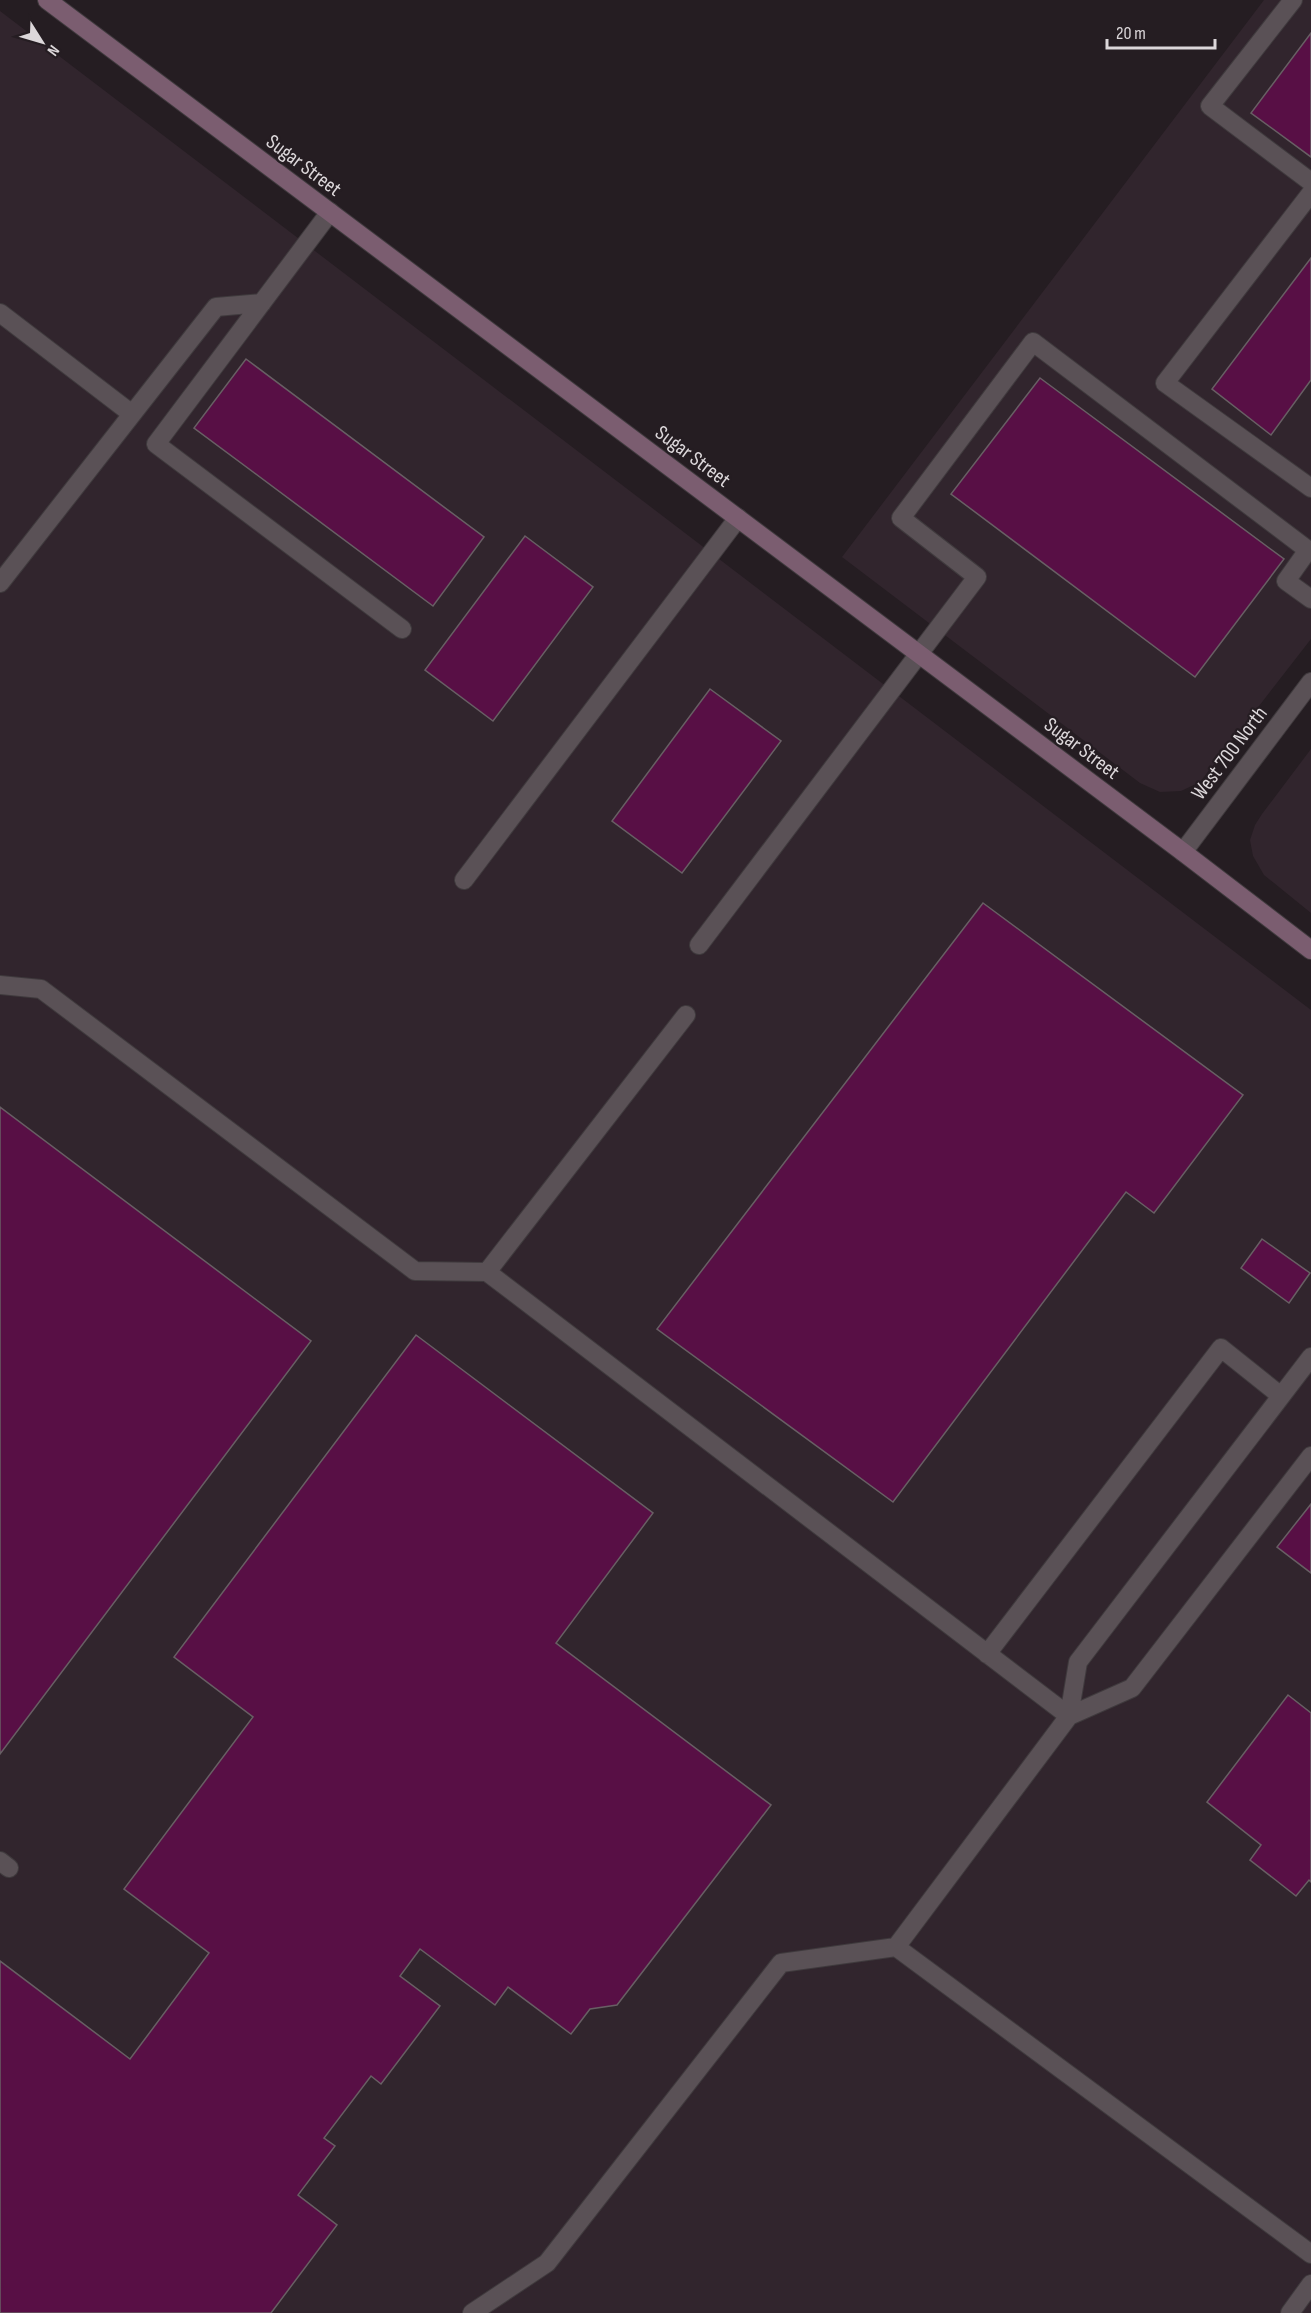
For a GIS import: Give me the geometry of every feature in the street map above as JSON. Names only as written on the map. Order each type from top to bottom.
[{"type":"street","name":"Sugar Street","points":[[46,0],[1184,852],[1311,950]]},
{"type":"street","points":[[1293,0],[1210,106],[1311,182]]},
{"type":"street","points":[[1311,193],[1165,383],[1311,488]]},
{"type":"street","points":[[330,212],[156,444],[402,629]]},
{"type":"street","points":[[0,583],[216,307],[262,303]]},
{"type":"street","points":[[0,313],[132,414]]},
{"type":"street","points":[[699,945],[977,577],[901,518],[1034,342],[1308,550],[1286,581],[1311,599]]},
{"type":"street","points":[[464,880],[738,518]]},
{"type":"street","name":"West 700 North","points":[[1184,852],[1311,682]]},
{"type":"street","points":[[0,986],[41,989],[415,1271],[487,1272],[1069,1716]]},
{"type":"street","points":[[487,1272],[686,1015]]},
{"type":"street","points":[[987,1654],[1221,1348],[1281,1396]]},
{"type":"street","points":[[896,1947],[1069,1716],[1078,1662],[1311,1357]]},
{"type":"street","points":[[1069,1716],[1132,1688],[1311,1456]]},
{"type":"street","points":[[472,2313],[547,2263],[781,1963],[896,1947],[1311,2254]]},
{"type":"street","points":[[1290,2313],[1311,2284]]},
{"type":"shaded area","points":[[1264,0],[1311,0],[1311,639],[1200,782],[1181,791],[1160,792],[1140,783],[842,557]]},
{"type":"shaded area","points":[[0,11],[1311,1010],[1311,2313],[0,2313]]},
{"type":"shaded area","points":[[1311,749],[1311,913],[1264,875],[1253,856],[1250,840],[1262,814]]},
{"type":"building","points":[[1311,33],[1311,157],[1251,113]]},
{"type":"building","points":[[1311,258],[1311,380],[1271,435],[1212,389]]},
{"type":"building","points":[[246,359],[484,537],[433,606],[194,428]]},
{"type":"building","points":[[1040,378],[1284,559],[1195,677],[951,494]]},
{"type":"building","points":[[525,536],[593,587],[493,721],[425,670]]},
{"type":"building","points":[[710,689],[781,741],[682,873],[612,821]]},
{"type":"building","points":[[983,903],[1243,1095],[1154,1213],[1126,1192],[893,1502],[657,1329]]},
{"type":"building","points":[[0,1107],[311,1341],[0,1754]]},
{"type":"building","points":[[1262,1239],[1310,1273],[1289,1303],[1241,1268]]},
{"type":"building","points":[[416,1335],[653,1513],[556,1643],[771,1805],[617,2005],[590,2009],[571,2034],[508,1987],[495,2005],[420,1949],[400,1976],[440,2006],[381,2084],[371,2076],[324,2138],[335,2146],[298,2195],[337,2225],[271,2313],[0,2313],[0,1961],[130,2059],[209,1953],[124,1889],[253,1717],[174,1657]]},
{"type":"building","points":[[1311,1504],[1311,1573],[1277,1547]]},
{"type":"building","points":[[1288,1695],[1311,1713],[1311,1882],[1309,1880],[1296,1896],[1250,1860],[1261,1845],[1207,1802]]}]
